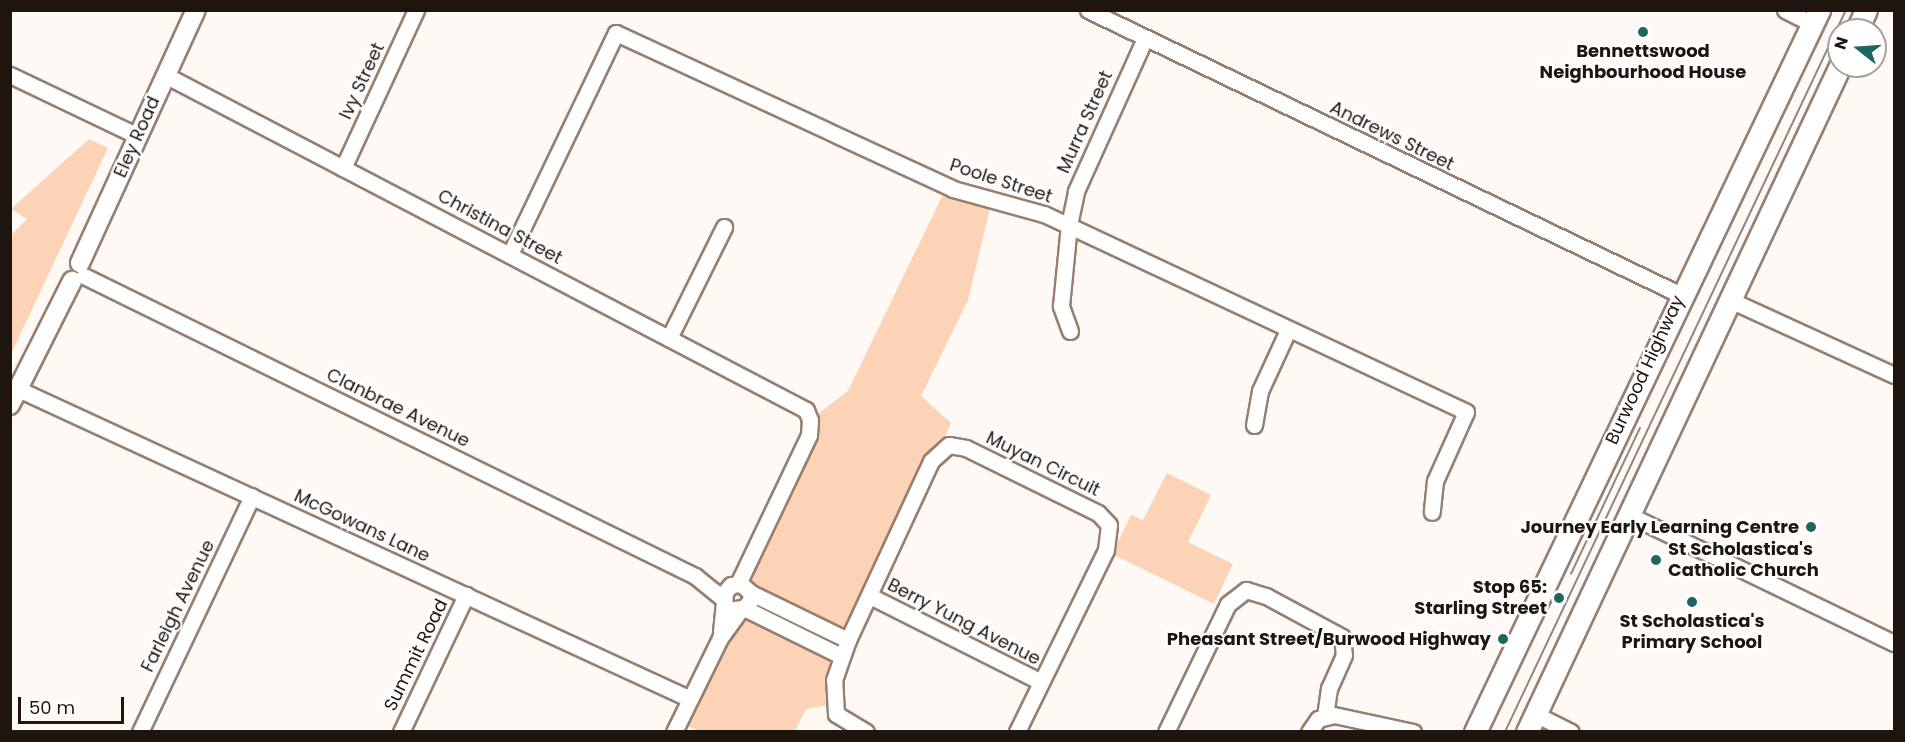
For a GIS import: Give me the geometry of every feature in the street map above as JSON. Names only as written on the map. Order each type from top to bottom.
[{"type":"highway","name":"Burwood Highway","points":[[1475,732],[1681,295],[1816,17]]},
{"type":"highway","points":[[1531,723],[1834,78]]},
{"type":"main road","name":"Eley Road","points":[[14,397],[78,273],[196,10]]},
{"type":"street","name":"Ivy Street","points":[[343,168],[416,10]]},
{"type":"street","name":"Andrews Street","points":[[1088,10],[1681,295]]},
{"type":"street","points":[[1785,10],[1816,17]]},
{"type":"street","name":"Poole Street","points":[[510,254],[616,33],[953,189],[1044,214],[1069,225],[1466,412],[1435,481],[1432,512]]},
{"type":"street","name":"Murra Street","points":[[1070,331],[1061,306],[1069,225],[1089,158],[1145,38]]},
{"type":"street","points":[[10,75],[138,136]]},
{"type":"street","name":"Christina Street","points":[[165,75],[806,410],[810,420],[808,435],[758,539],[743,588]]},
{"type":"street","points":[[669,338],[724,227]]},
{"type":"street","name":"Clanbrae Avenue","points":[[78,273],[695,576],[734,605]]},
{"type":"street","points":[[1730,300],[1894,375]]},
{"type":"street","points":[[1254,425],[1260,391],[1288,330]]},
{"type":"street","name":"McGowans Lane","points":[[14,397],[252,496],[690,699]]},
{"type":"street","name":"Muyan Circuit","points":[[866,732],[836,714],[834,680],[848,640],[932,461],[949,445],[966,448],[1098,513],[1109,525],[1109,541],[1017,732]]},
{"type":"street","name":"Farleigh Avenue","points":[[140,732],[252,496]]},
{"type":"street","points":[[1629,515],[1894,643]]},
{"type":"street","name":"Clanbrae Avenue","points":[[695,576],[743,588]]},
{"type":"street","points":[[674,732],[743,588]]},
{"type":"street","points":[[841,656],[734,605],[725,592],[743,588],[848,640]]},
{"type":"street","points":[[1166,732],[1228,604],[1246,590],[1266,596],[1342,636],[1344,655],[1329,688],[1325,716],[1309,732]]},
{"type":"street","name":"Summit Road","points":[[401,732],[466,596]]},
{"type":"street","name":"Berry Yung Avenue","points":[[870,596],[1041,682]]},
{"type":"street","points":[[1325,716],[1410,731]]},
{"type":"street","points":[[1531,723],[1571,732]]},
{"type":"shaded area","points":[[89,139],[108,148],[11,354],[11,235],[27,219],[11,209]]},
{"type":"shaded area","points":[[947,186],[992,200],[968,300],[921,396],[951,423],[870,596],[833,704],[806,709],[795,731],[699,731],[685,725],[749,591],[758,539],[810,420],[848,391]]},
{"type":"shaded area","points":[[1167,473],[1211,495],[1188,542],[1233,564],[1214,604],[1112,554],[1131,515],[1143,520]]},
{"type":"tram line","points":[[1505,732],[1846,10]]},
{"type":"tram line","points":[[1571,574],[1640,428]]},
{"type":"place","name":"Bennettswood Neighbourhood House","points":[[1643,32]]},
{"type":"place","name":"Journey Early Learning Centre","points":[[1811,527]]},
{"type":"place","name":"St Scholastica's Catholic Church","points":[[1656,560]]},
{"type":"place","name":"Stop 65: Starling Street","points":[[1559,598]]},
{"type":"place","name":"St Scholastica's Primary School","points":[[1692,602]]},
{"type":"place","name":"Pheasant Street/Burwood Highway","points":[[1503,639]]}]
